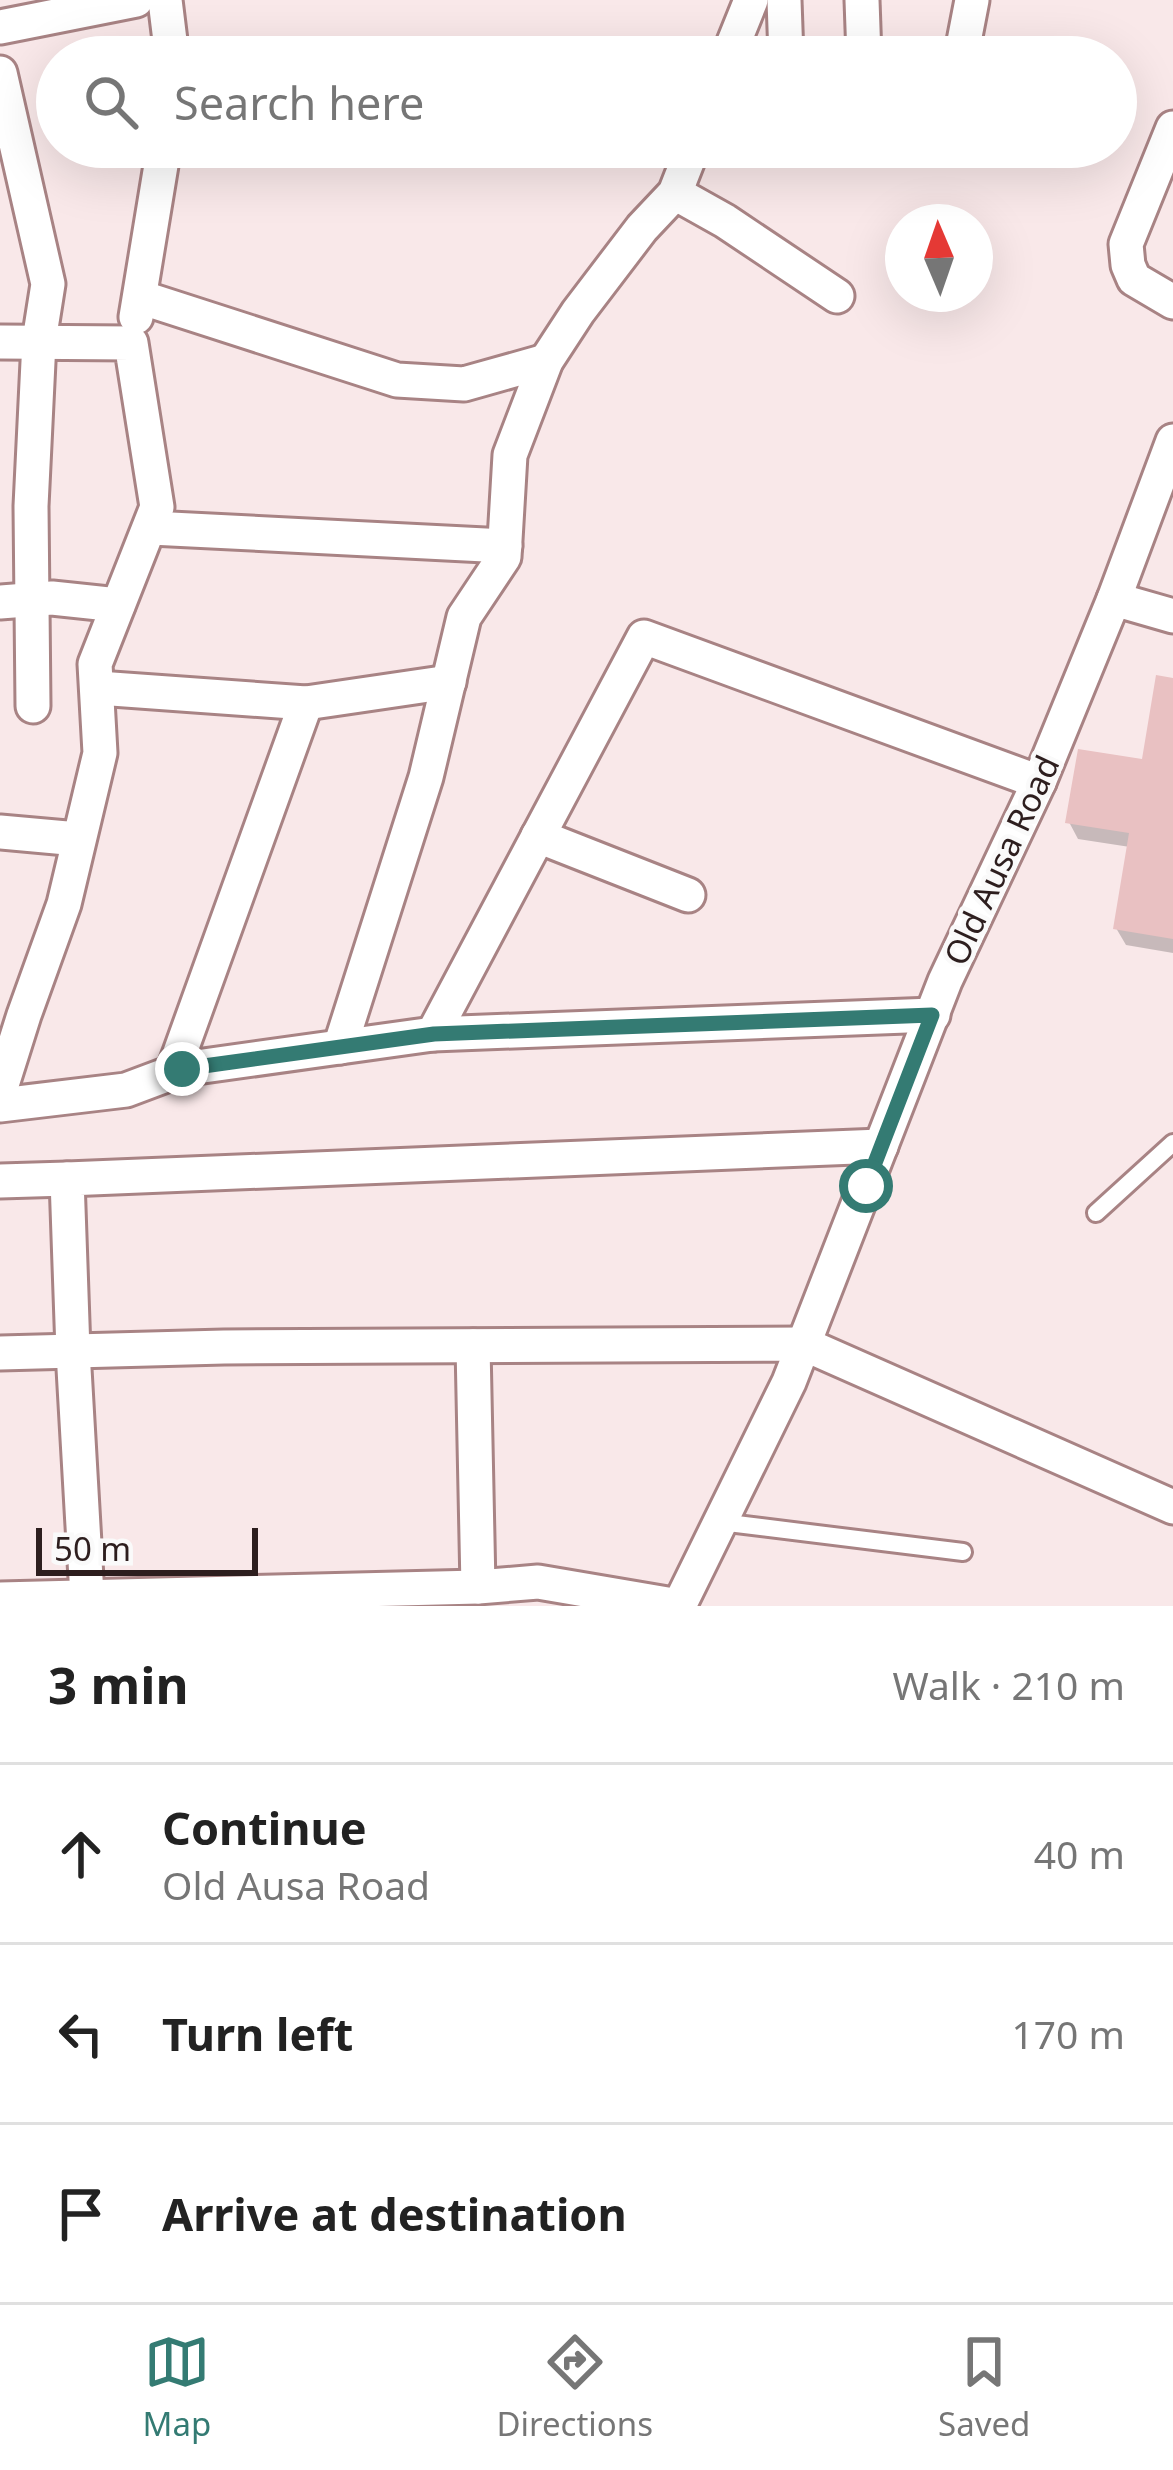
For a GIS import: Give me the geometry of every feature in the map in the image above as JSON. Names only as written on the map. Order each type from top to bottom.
[{"type":"street","points":[[0,27],[136,0]]},
{"type":"street","points":[[165,0],[169,36]]},
{"type":"street","points":[[736,36],[751,0]]},
{"type":"street","points":[[784,0],[785,36]]},
{"type":"street","points":[[862,0],[864,36]]},
{"type":"street","points":[[965,36],[973,0]]},
{"type":"street","points":[[0,73],[48,284],[39,341],[31,506],[17,601],[33,706]]},
{"type":"street","points":[[1173,128],[1126,244],[1134,279],[1173,302]]},
{"type":"street","points":[[0,1091],[64,904],[100,753],[95,664],[157,508],[131,344],[161,168]]},
{"type":"street","points":[[340,1047],[426,777],[464,617],[504,557],[510,455],[546,361],[642,228],[675,193],[685,168]]},
{"type":"street","points":[[675,193],[837,296]]},
{"type":"street","points":[[140,297],[397,380],[464,384],[546,361]]},
{"type":"street","points":[[0,342],[131,344]]},
{"type":"street","name":"Old Ausa Road","points":[[679,1606],[789,1382],[945,981],[1039,782],[1173,441]]},
{"type":"street","points":[[151,528],[505,546]]},
{"type":"street","points":[[17,601],[52,598],[118,605]]},
{"type":"street","points":[[1114,599],[1173,616]]},
{"type":"street","points":[[434,1034],[644,637],[1039,782]]},
{"type":"street","points":[[98,688],[306,703],[449,682]]},
{"type":"street","points":[[173,1072],[306,703]]},
{"type":"street","points":[[0,832],[78,839]]},
{"type":"street","points":[[538,836],[688,895]]},
{"type":"street","points":[[0,1106],[126,1090],[173,1072],[434,1034],[932,1015]]},
{"type":"street","points":[[0,1181],[881,1146]]},
{"type":"street","points":[[67,1179],[87,1596]]},
{"type":"street","points":[[0,1353],[804,1344],[1173,1507]]},
{"type":"street","points":[[473,1346],[478,1587]]},
{"type":"street","points":[[0,1599],[538,1582],[679,1606]]},
{"type":"lane","points":[[1096,1214],[1173,1143]]},
{"type":"lane","points":[[720,1522],[962,1552]]},
{"type":"building","points":[[1156,675],[1173,678],[1173,939],[1113,929],[1129,833],[1065,823],[1078,749],[1142,759]]},
{"type":"route","points":[[182,1069],[434,1034],[932,1015],[866,1186]]}]
